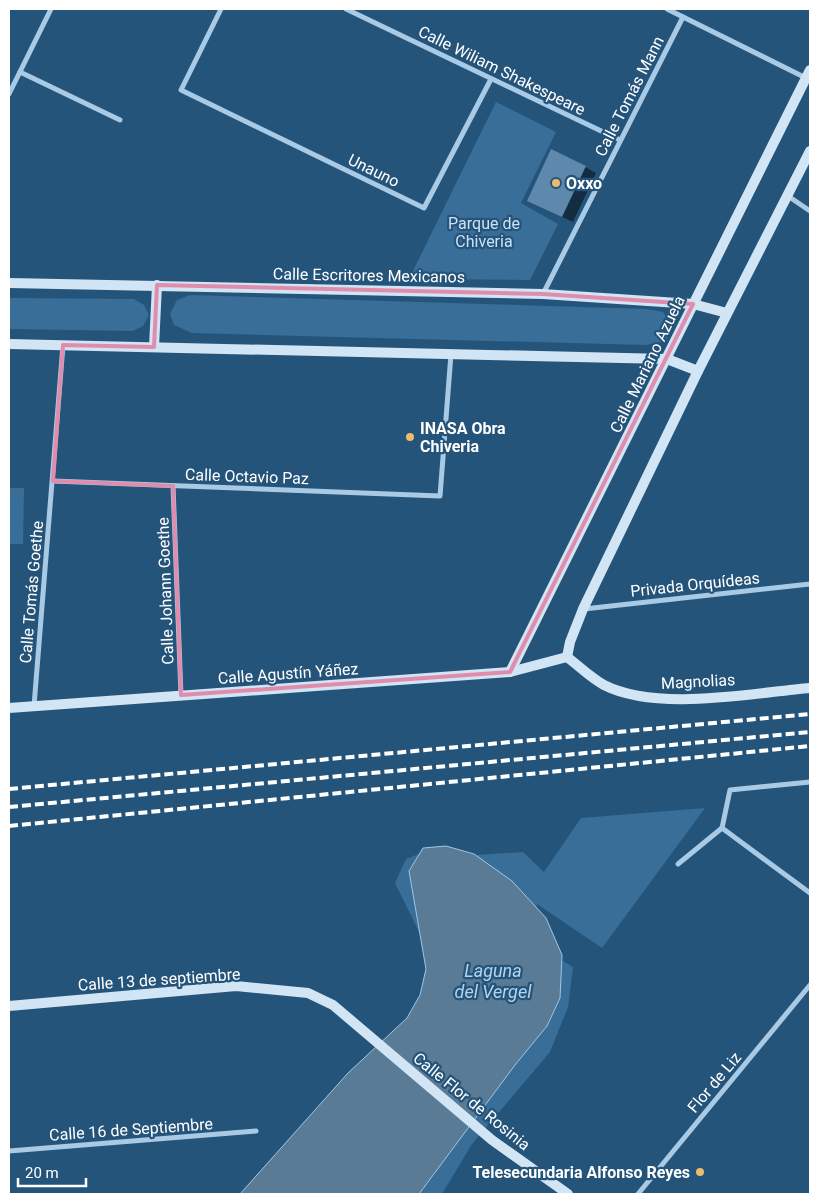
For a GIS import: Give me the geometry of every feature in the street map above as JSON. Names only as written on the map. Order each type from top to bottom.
[{"type":"street","points":[[9,94],[51,9]]},
{"type":"street","name":"Unauno","points":[[221,9],[181,90],[424,208],[491,79]]},
{"type":"street","name":"Calle Wiliam Shakespeare","points":[[346,9],[620,140]]},
{"type":"street","points":[[667,9],[808,74]]},
{"type":"street","name":"Calle Tomás Mann","points":[[543,294],[683,17]]},
{"type":"street","points":[[20,72],[120,120]]},
{"type":"street","name":"Calle Mariano Azuela","points":[[510,672],[808,74]]},
{"type":"street","points":[[568,657],[570,642],[583,609],[698,371],[810,151]]},
{"type":"street","points":[[788,196],[810,211]]},
{"type":"street","name":"Calle Escritores Mexicanos","points":[[9,283],[543,294],[693,304],[727,313]]},
{"type":"street","points":[[154,347],[157,285]]},
{"type":"street","points":[[9,344],[667,359],[698,371]]},
{"type":"street","points":[[53,481],[63,345]]},
{"type":"street","name":"Calle Octavio Paz","points":[[53,481],[440,496],[451,354]]},
{"type":"street","name":"Calle Tomás Goethe","points":[[34,706],[53,481]]},
{"type":"street","name":"Calle Johann Goethe","points":[[173,486],[181,696]]},
{"type":"street","name":"Privada Orquídeas","points":[[583,609],[810,584]]},
{"type":"street","name":"Calle Agustín Yáñez","points":[[9,708],[510,672],[568,657]]},
{"type":"street","name":"Magnolias","points":[[568,657],[603,684],[633,696],[676,700],[810,688]]},
{"type":"street","points":[[678,864],[722,828],[730,790],[810,782]]},
{"type":"street","points":[[722,828],[810,893]]},
{"type":"street","name":"Flor de Liz","points":[[638,1194],[810,985]]},
{"type":"street","name":"Calle 13 de septiembre","points":[[9,1006],[236,986],[308,993],[333,1005],[361,1028]]},
{"type":"street","name":"Calle Flor de Rosinia","points":[[361,1028],[492,1140],[568,1194]]},
{"type":"street","name":"Calle 16 de Septiembre","points":[[9,1150],[256,1132]]},
{"type":"highlighted area","points":[[157,285],[543,294],[693,304],[510,672],[181,695],[173,486],[53,481],[63,345],[154,347]]},
{"type":"green space","name":"Parque de Chiveria","points":[[496,102],[556,132],[521,203],[558,224],[530,280],[409,279]]},
{"type":"green space","points":[[190,295],[646,309],[663,312],[673,326],[666,341],[645,345],[192,333],[174,325],[170,314],[177,300]]},
{"type":"green space","points":[[9,298],[134,299],[144,305],[149,315],[143,326],[133,331],[9,329]]},
{"type":"green space","points":[[9,488],[24,488],[23,544],[9,544]]},
{"type":"green space","name":"Laguna del Vergel","points":[[705,808],[602,948],[537,904],[535,917],[545,950],[573,967],[568,1007],[550,1052],[472,1144],[442,1194],[273,1194],[403,1058],[428,979],[421,936],[395,883],[406,859],[424,852],[446,857],[523,852],[544,872],[581,818]]},
{"type":"water","name":"Laguna del Vergel","points":[[446,846],[474,854],[512,881],[546,918],[562,955],[560,998],[547,1026],[515,1065],[419,1194],[240,1194],[348,1073],[407,1018],[420,995],[426,969],[409,871],[423,848]]},
{"type":"building","name":"Oxxo","points":[[551,149],[586,166],[562,217],[527,201]]},
{"type":"railway","points":[[9,789],[810,714]]},
{"type":"railway","points":[[9,807],[810,732]]},
{"type":"railway","points":[[9,826],[810,746]]},
{"type":"place","name":"Oxxo","points":[[556,183]]},
{"type":"place","name":"INASA Obra Chiveria","points":[[410,437]]},
{"type":"place","name":"Telesecundaria Alfonso Reyes","points":[[700,1172]]}]
